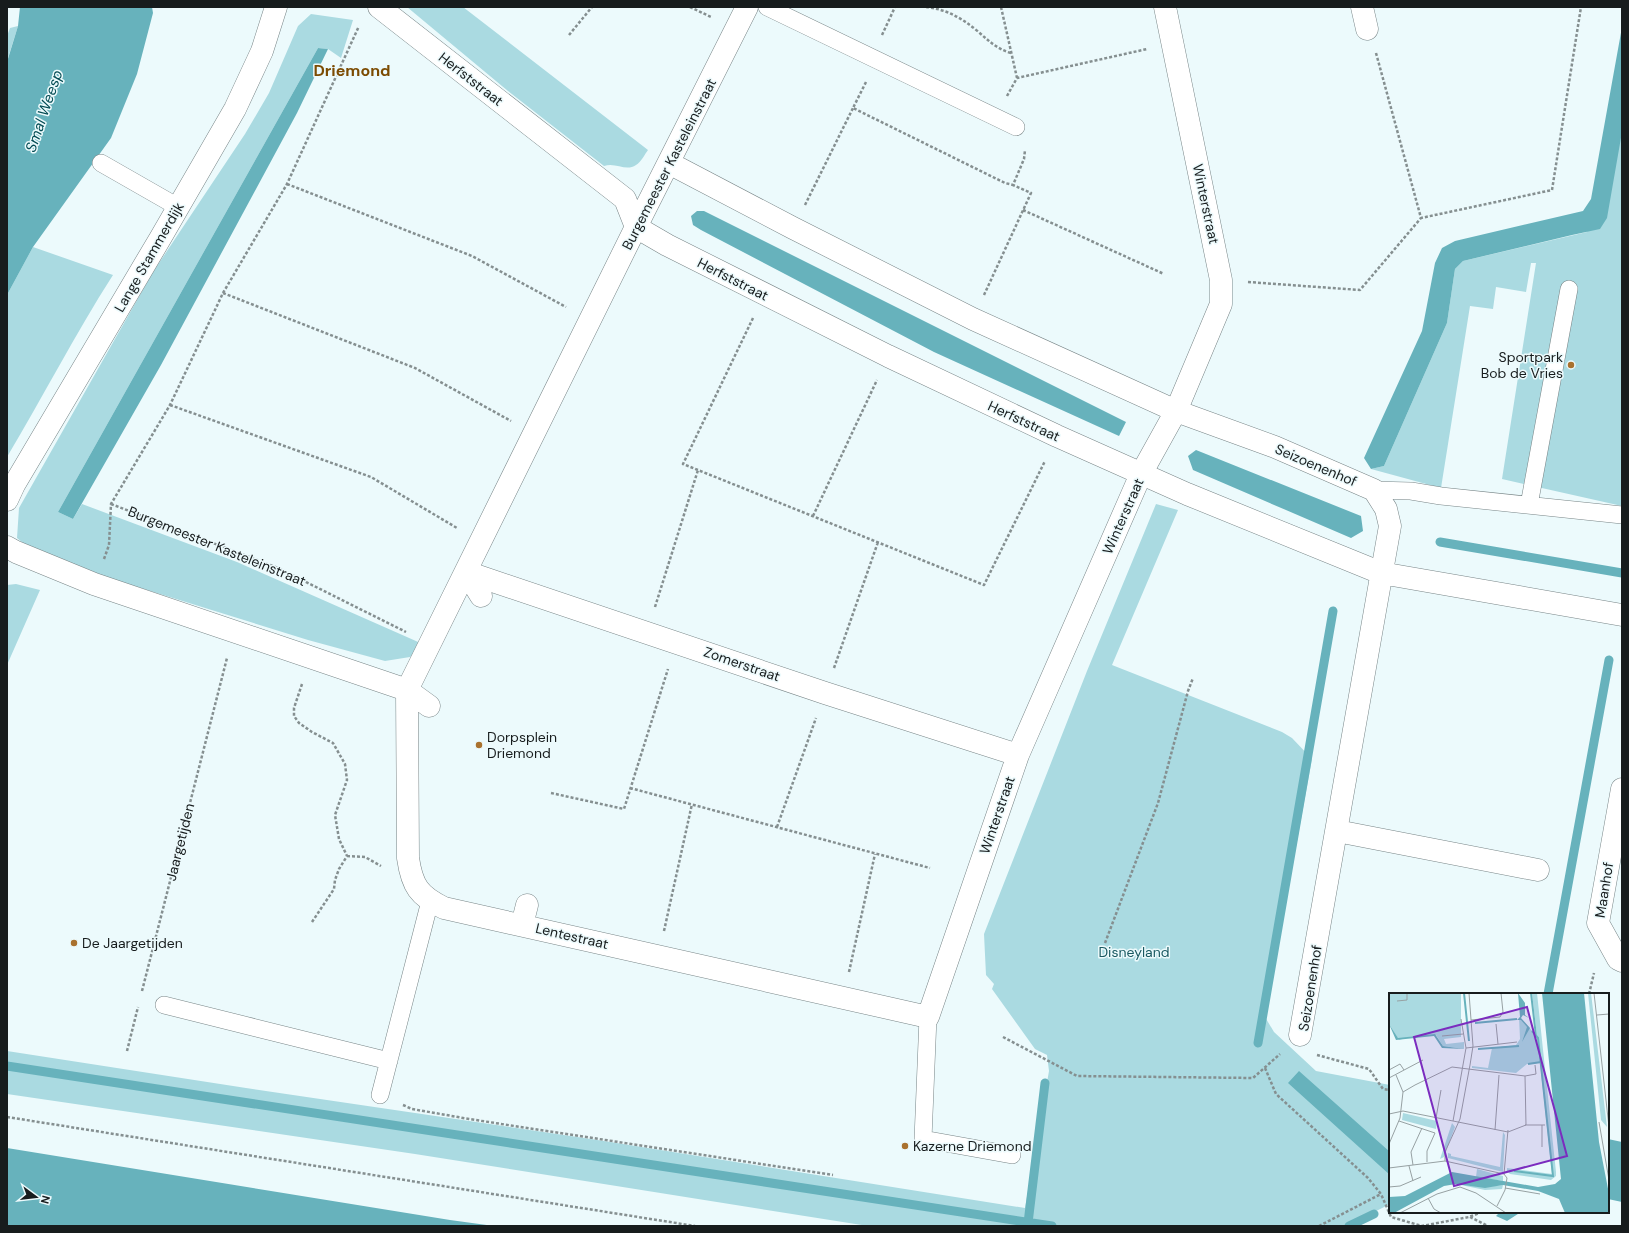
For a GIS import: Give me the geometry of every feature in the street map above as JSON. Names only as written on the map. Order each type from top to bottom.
[{"type":"street","name":"Lange Stammerdijk","points":[[7,500],[14,485],[178,207],[234,108],[262,51],[276,7]]},
{"type":"street","name":"Herfststraat","points":[[379,7],[625,199],[636,227],[667,245],[888,356],[1141,474]]},
{"type":"street","name":"Burgemeester Kasteleinstraat","points":[[408,690],[636,227],[747,7]]},
{"type":"street","name":"Winterstraat","points":[[928,1017],[1018,756],[1141,474],[1176,411],[1221,304],[1221,280],[1165,7]]},
{"type":"street","points":[[1362,7],[1367,28]]},
{"type":"street","points":[[669,163],[972,319],[1176,411]]},
{"type":"street","name":"Seizoenenhof","points":[[1176,411],[1275,447],[1374,490],[1386,509],[1390,526],[1300,1035]]},
{"type":"street","points":[[1141,474],[1381,573],[1622,615]]},
{"type":"street","points":[[7,547],[94,584],[311,659],[408,690],[429,706]]},
{"type":"street","points":[[466,572],[481,596]]},
{"type":"street","name":"Zomerstraat","points":[[466,572],[569,610],[646,632],[1018,756]]},
{"type":"street","name":"Lentestraat","points":[[408,690],[408,858],[410,875],[418,889],[433,892],[444,908],[525,915],[658,955],[928,1017]]},
{"type":"street","name":"Maanhof","points":[[1622,789],[1598,923],[1618,959],[1622,961]]},
{"type":"street","points":[[1337,831],[1538,870]]},
{"type":"lane","points":[[767,7],[1016,127]]},
{"type":"lane","points":[[101,163],[178,207]]},
{"type":"lane","points":[[1529,505],[1569,289]]},
{"type":"lane","points":[[1374,490],[1411,491],[1441,496],[1622,515]]},
{"type":"lane","points":[[380,1095],[433,892]]},
{"type":"lane","points":[[164,1005],[389,1061]]},
{"type":"lane","points":[[928,1017],[923,1139],[1012,1155]]},
{"type":"path","points":[[569,35],[592,7]]},
{"type":"path","points":[[793,228],[853,108],[895,7]]},
{"type":"path","points":[[926,7],[938,8],[953,14],[974,28],[996,47],[1011,53]]},
{"type":"path","points":[[995,117],[1017,78],[1000,7]]},
{"type":"path","points":[[1221,280],[1360,290],[1421,218],[1552,190],[1581,7]]},
{"type":"path","points":[[109,545],[112,504],[170,405],[223,293],[287,184],[362,21]]},
{"type":"path","points":[[1367,28],[1374,44],[1421,218]]},
{"type":"path","points":[[1017,78],[1173,43]]},
{"type":"path","points":[[853,108],[1005,183],[1031,193],[972,319]]},
{"type":"path","points":[[1013,185],[1024,158],[1026,147],[1016,127]]},
{"type":"path","points":[[287,184],[472,256],[590,321]]},
{"type":"path","points":[[1023,210],[1164,274]]},
{"type":"path","points":[[223,293],[415,368],[534,434]]},
{"type":"path","points":[[765,294],[683,464],[984,585],[1057,436]]},
{"type":"path","points":[[813,516],[888,356]]},
{"type":"path","points":[[170,405],[371,478],[480,542]]},
{"type":"path","points":[[646,632],[698,470]]},
{"type":"path","name":"Burgemeester Kasteleinstraat","points":[[112,504],[278,568],[430,644]]},
{"type":"path","name":"Jaargetijden","points":[[141,998],[234,633]]},
{"type":"path","points":[[551,793],[624,809],[676,642]]},
{"type":"path","points":[[311,659],[294,708],[294,716],[299,723],[333,743],[345,764],[348,780],[334,815],[339,839],[347,856],[339,869],[335,880],[334,890],[312,922]]},
{"type":"path","points":[[1105,943],[1158,803],[1188,691],[1193,678]]},
{"type":"path","points":[[630,788],[930,868]]},
{"type":"path","points":[[658,955],[692,804]]},
{"type":"path","points":[[843,997],[875,854]]},
{"type":"path","points":[[127,1051],[139,1005]]},
{"type":"path","points":[[1003,1037],[1077,1076],[1253,1078],[1300,1035]]},
{"type":"path","name":"Seizoenenhof","points":[[1300,1035],[1318,1056],[1369,1069],[1382,1089],[1389,1090]]},
{"type":"path","points":[[1265,1068],[1276,1094],[1368,1178],[1381,1194],[1389,1212]]},
{"type":"path","points":[[380,1095],[412,1109],[833,1175]]},
{"type":"path","points":[[7,1117],[695,1226]]},
{"type":"path","points":[[1319,1226],[1381,1194]]},
{"type":"path","points":[[1389,1213],[1391,1217],[1422,1226],[1469,1217],[1479,1213]]},
{"type":"path","points":[[1469,1217],[1488,1226]]},
{"type":"green space","points":[[407,7],[463,7],[648,150],[640,162],[632,167],[628,168],[613,165],[604,166],[508,91]]},
{"type":"green space","points":[[311,14],[353,20],[341,58],[328,49],[318,48],[58,512],[73,519],[82,504],[237,562],[425,645],[410,657],[385,661],[308,640],[76,568],[35,553],[17,538],[19,508],[153,272],[245,134],[269,93],[298,26]]},
{"type":"green space","points":[[18,26],[7,61],[7,36],[10,28]]},
{"type":"green space","name":"Sportpark Bob de Vries","points":[[1622,65],[1622,506],[1502,479],[1536,263],[1531,263],[1526,292],[1496,287],[1493,309],[1470,306],[1441,488],[1371,469],[1384,466],[1447,323],[1455,269],[1463,261],[1587,232]]},
{"type":"green space","points":[[33,247],[113,275],[85,320],[7,457],[7,295]]},
{"type":"green space","name":"Disneyland","points":[[1156,504],[1178,510],[1112,665],[1282,732],[1292,738],[1312,759],[1265,1017],[1274,1032],[1316,1071],[1389,1085],[1389,1205],[1347,1226],[868,1226],[415,1154],[7,1094],[7,1051],[604,1141],[1025,1208],[1049,1071],[1047,1055],[1035,1049],[992,989],[994,984],[986,975],[984,934],[1087,671]]},
{"type":"green space","points":[[16,584],[40,590],[7,665],[7,585]]},
{"type":"water","name":"Smal Weesp","points":[[20,7],[152,7],[153,13],[137,74],[111,138],[33,247],[7,295],[7,62],[18,26]]},
{"type":"water","points":[[1622,27],[1622,132],[1607,218],[1600,229],[1463,261],[1455,269],[1447,323],[1384,466],[1371,469],[1364,458],[1422,331],[1435,263],[1442,248],[1455,241],[1583,211],[1591,199]]},
{"type":"water","points":[[318,48],[328,49],[297,113],[161,365],[73,519],[58,512]]},
{"type":"water","points":[[697,211],[704,211],[1126,422],[1119,436],[934,352],[701,230],[693,225],[691,216]]},
{"type":"water","points":[[1196,450],[1361,516],[1363,531],[1351,538],[1193,470],[1188,456]]},
{"type":"water","points":[[1299,1071],[1389,1151],[1389,1174],[1288,1083]]},
{"type":"water","points":[[1609,1139],[1622,1142],[1622,1202],[1609,1199]]},
{"type":"water","points":[[7,1148],[450,1220],[494,1226],[7,1226]]},
{"type":"water","points":[[1499,1213],[1519,1213],[1507,1221],[1496,1216]]},
{"type":"waterway","points":[[1440,542],[1622,573]]},
{"type":"waterway","points":[[1258,1043],[1333,611]]},
{"type":"waterway","points":[[1548,993],[1609,660]]},
{"type":"waterway","points":[[7,1066],[1052,1226]]},
{"type":"waterway","points":[[1028,1223],[1045,1083]]},
{"type":"waterway","points":[[1349,1226],[1374,1214]]},
{"type":"place","name":"Sportpark Bob de Vries","points":[[1571,365]]},
{"type":"place","name":"Dorpsplein Driemond","points":[[479,745]]},
{"type":"place","name":"De Jaargetijden","points":[[74,943]]},
{"type":"place","name":"Kazerne Driemond","points":[[905,1146]]},
{"type":"district","name":"Driemond","points":[[352,70]]}]
